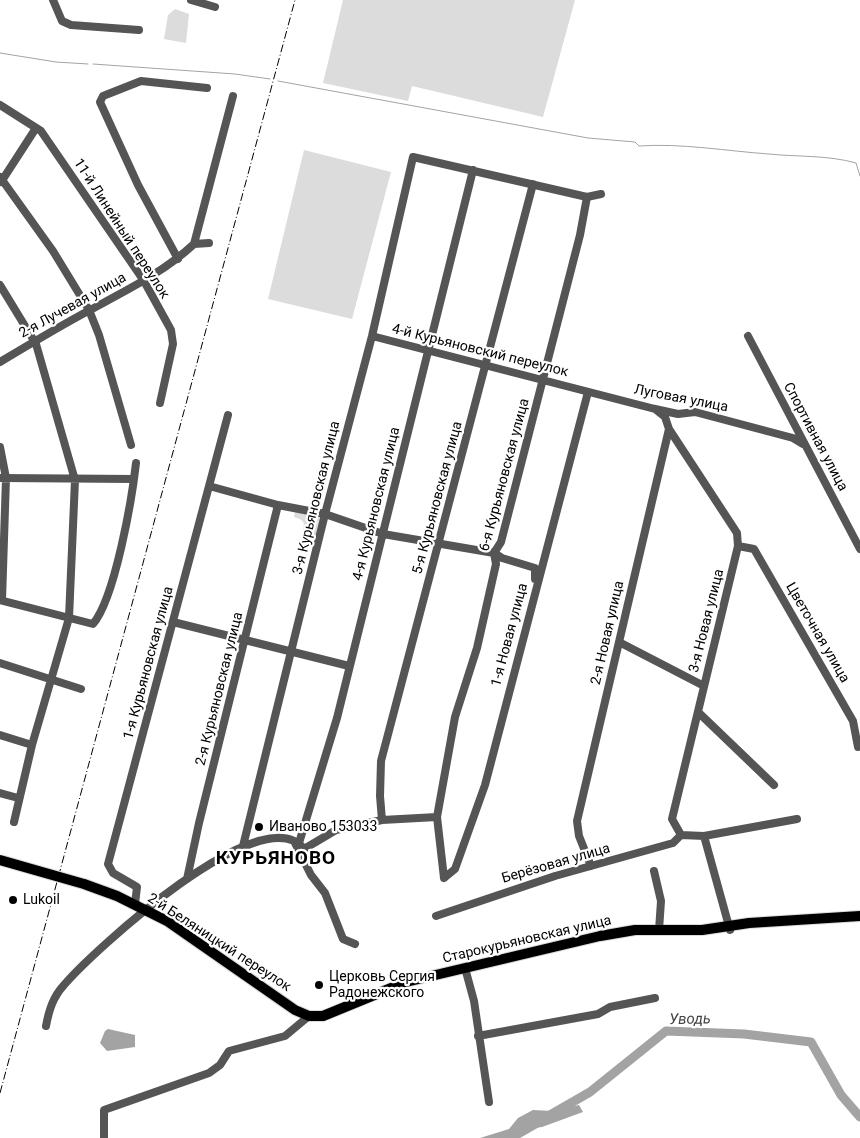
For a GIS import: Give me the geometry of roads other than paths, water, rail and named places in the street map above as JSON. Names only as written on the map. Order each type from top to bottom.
[{"type":"main road","name":"2-й Беляницкий переулок","points":[[0,860],[84,884],[140,907],[218,955],[274,996],[309,1016]]},
{"type":"main road","name":"Старокурьяновская улица","points":[[309,1016],[323,1016],[332,1013],[406,982],[600,936],[635,930],[702,930],[730,928],[749,923],[860,916]]},
{"type":"main road","points":[[730,928],[860,921]]},
{"type":"street","points":[[63,0],[53,2],[62,21],[80,27],[139,30]]},
{"type":"street","points":[[191,0],[215,7]]},
{"type":"street","points":[[178,259],[138,185],[100,102],[104,96],[141,81],[207,88]]},
{"type":"street","points":[[209,243],[194,244],[233,96]]},
{"type":"street","points":[[0,105],[38,130],[1,180],[53,251],[89,310],[99,335],[131,444]]},
{"type":"street","name":"11-й Линейный переулок","points":[[38,130],[144,281],[171,330],[173,344],[160,402]]},
{"type":"street","name":"3-я Курьяновская улица","points":[[243,846],[325,514],[372,336],[414,157],[473,170]]},
{"type":"street","points":[[473,170],[587,197],[601,194]]},
{"type":"street","name":"4-я Курьяновская улица","points":[[297,842],[337,718],[348,666],[383,534],[473,170]]},
{"type":"street","name":"5-я Курьяновская улица","points":[[382,820],[380,796],[381,761],[487,365],[533,184]]},
{"type":"street","name":"6-я Курьяновская улица","points":[[444,878],[437,817],[455,717],[477,648],[496,564],[494,553],[501,542],[580,235],[587,197]]},
{"type":"street","name":"2-я Лучевая улица","points":[[0,362],[89,310],[144,281],[178,259],[194,244]]},
{"type":"street","points":[[0,285],[34,341],[75,480],[69,618],[32,745],[18,798],[14,822]]},
{"type":"street","name":"4-й Курьяновский переулок","points":[[372,336],[585,391]]},
{"type":"street","name":"Спортивная улица","points":[[748,336],[803,444],[860,549]]},
{"type":"street","name":"Луговая улица","points":[[585,391],[678,414],[695,412],[792,438],[803,444]]},
{"type":"street","name":"1-я Новая улица","points":[[444,878],[456,869],[485,785],[585,391]]},
{"type":"street","points":[[655,409],[665,418],[669,428],[738,534],[738,546]]},
{"type":"street","name":"1-я Курьяновская улица","points":[[140,907],[137,887],[113,873],[108,864],[144,734],[155,682],[174,622],[228,415]]},
{"type":"street","name":"2-я Новая улица","points":[[591,866],[579,836],[577,821],[669,428]]},
{"type":"street","points":[[0,447],[3,478],[1,600],[93,624],[110,589],[132,497],[136,463]]},
{"type":"street","points":[[3,478],[134,479]]},
{"type":"street","points":[[209,486],[278,506],[325,514],[383,534],[494,553],[502,558],[535,568],[534,593]]},
{"type":"street","name":"2-я Курьяновская улица","points":[[187,879],[199,823],[278,506]]},
{"type":"street","name":"3-я Новая улица","points":[[681,835],[672,819],[738,546]]},
{"type":"street","name":"Цветочная улица","points":[[738,546],[754,549],[853,721],[858,747]]},
{"type":"street","points":[[174,622],[348,666]]},
{"type":"street","points":[[619,642],[704,686]]},
{"type":"street","points":[[0,663],[81,689]]},
{"type":"street","points":[[698,712],[774,785]]},
{"type":"street","points":[[0,735],[32,745]]},
{"type":"street","points":[[0,793],[18,798]]},
{"type":"street","points":[[46,1026],[51,1004],[63,985],[140,907],[243,846],[269,838],[297,842],[304,849],[336,830],[382,820],[437,817]]},
{"type":"street","points":[[681,835],[704,836],[797,819]]},
{"type":"street","name":"Берёзовая улица","points":[[436,916],[555,876],[673,843],[681,835]]},
{"type":"street","points":[[704,836],[730,928]]},
{"type":"street","points":[[297,842],[311,875],[325,893],[343,939],[354,944]]},
{"type":"street","points":[[654,871],[661,901],[659,930]]},
{"type":"street","points":[[465,968],[474,1001],[489,1102]]},
{"type":"street","points":[[478,1036],[598,1014],[610,1007],[655,998]]},
{"type":"street","points":[[104,1138],[104,1110],[209,1073],[220,1065],[229,1051],[248,1044],[285,1036],[309,1016]]},
{"type":"waterway","points":[[0,53],[56,62],[88,64]]},
{"type":"waterway","points":[[93,64],[235,74],[270,79]]},
{"type":"waterway","points":[[278,81],[588,138],[635,142],[639,146],[688,146],[845,160],[856,163],[860,176]]},
{"type":"waterway","name":"Уводь","points":[[550,1115],[590,1092],[666,1031],[744,1034],[811,1042],[841,1095],[860,1117]]},
{"type":"waterway","name":"Уводь","points":[[511,1138],[537,1123]]},
{"type":"railway","points":[[0,1093],[295,0]]},
{"type":"place","name":"Иваново 153033","points":[[259,827]]},
{"type":"place","name":"Lukoil","points":[[13,900]]},
{"type":"place","name":"Церковь Сергия Радонежского","points":[[319,985]]},
{"type":"district","name":"КУРЬЯНОВО","points":[[276,859]]}]
